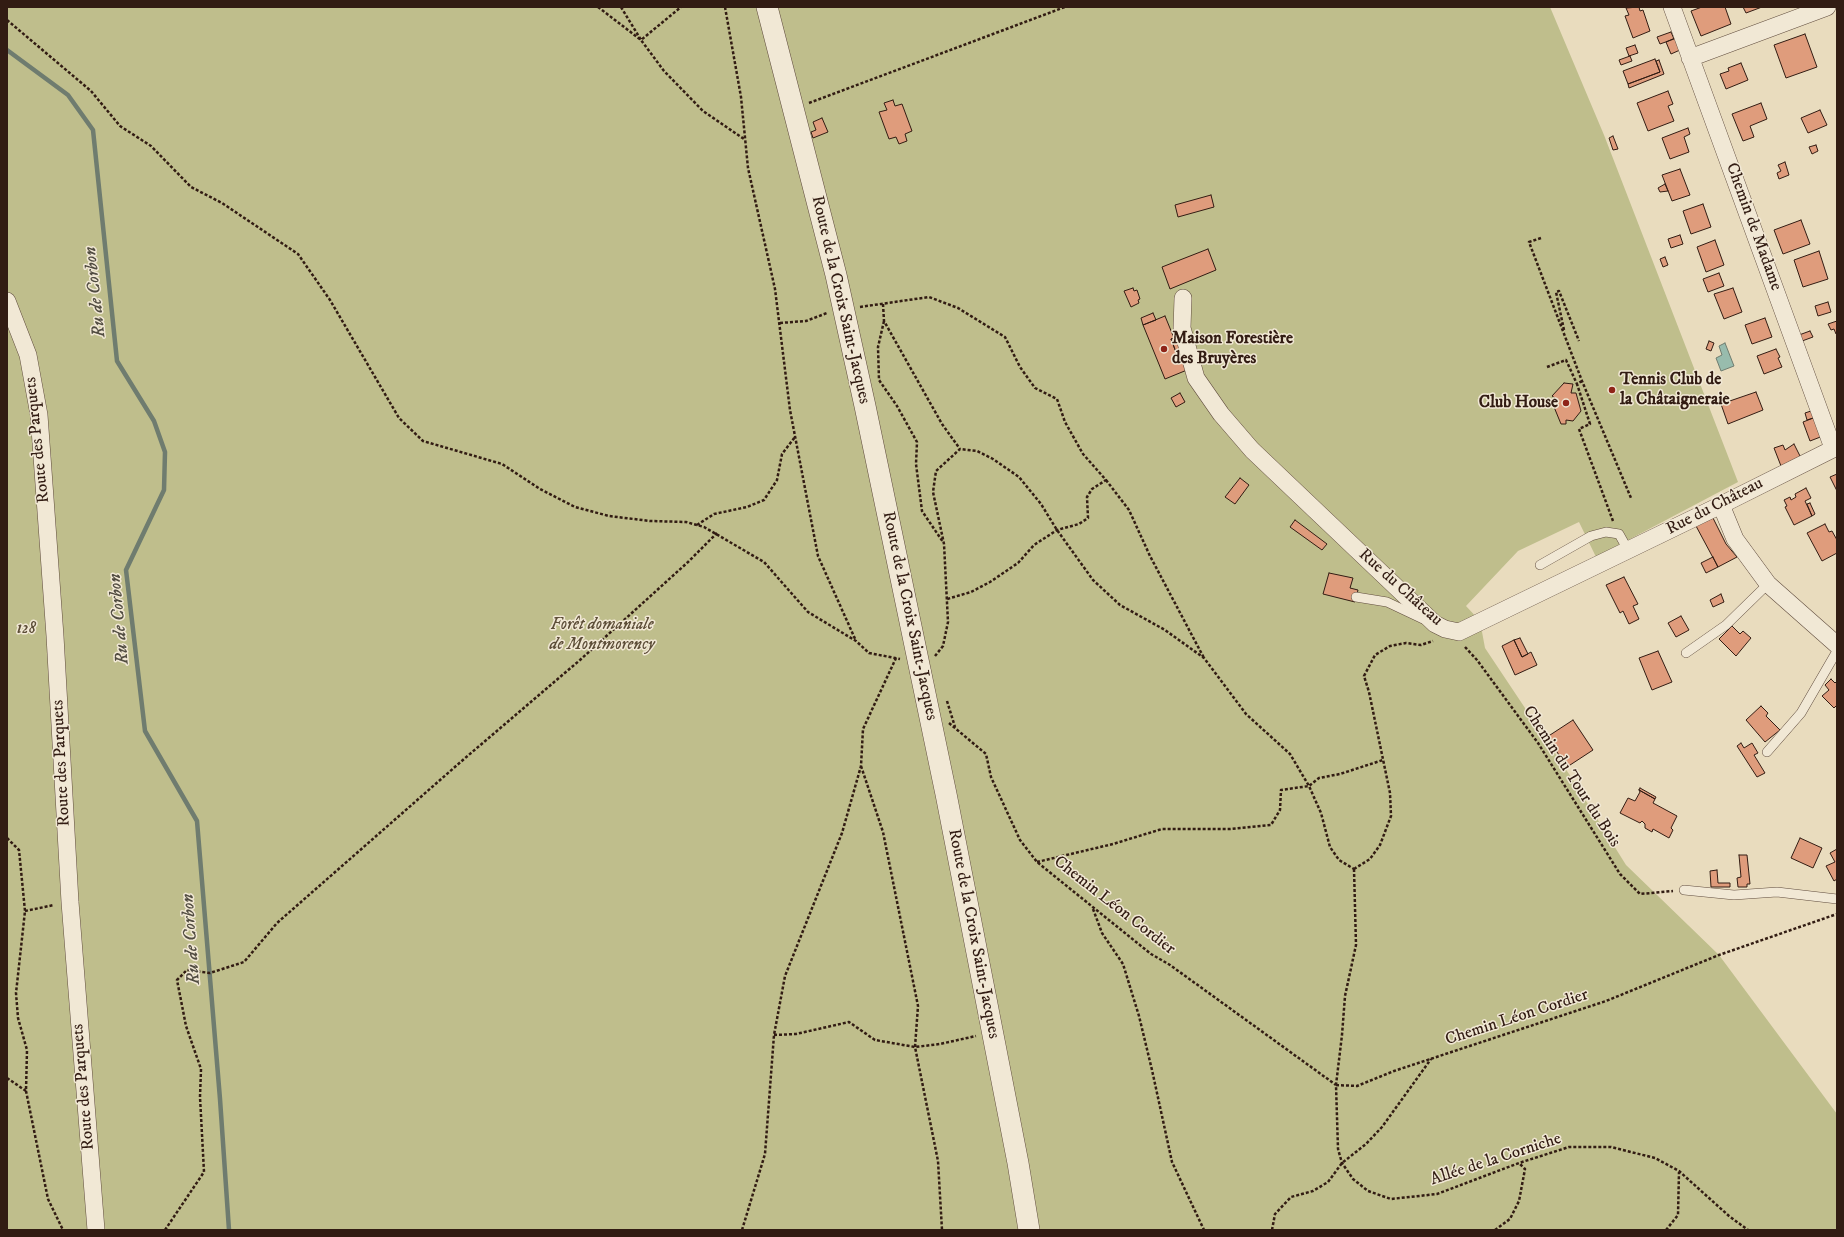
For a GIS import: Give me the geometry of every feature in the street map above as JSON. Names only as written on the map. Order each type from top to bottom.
[{"type":"street","name":"Route de la Croix Saint-Jacques","points":[[767,7],[844,310],[918,665],[928,705],[1029,1230]]},
{"type":"street","name":"Chemin de Madame","points":[[1672,7],[1835,447]]},
{"type":"street","points":[[1690,58],[1827,7]]},
{"type":"street","name":"Rue du Château","points":[[1183,298],[1182,328],[1196,378],[1221,414],[1252,450],[1436,632],[1445,629],[1459,632],[1721,505],[1835,447]]},
{"type":"street","name":"Route des Parquets","points":[[7,301],[28,355],[39,416],[55,636],[70,902],[96,1230]]},
{"type":"street","points":[[1721,505],[1735,539],[1768,584],[1837,645]]},
{"type":"lane","points":[[1540,565],[1591,536],[1606,532],[1618,534],[1628,550]]},
{"type":"lane","points":[[1686,653],[1726,625],[1768,584]]},
{"type":"lane","points":[[1356,597],[1387,602],[1436,632]]},
{"type":"lane","points":[[1767,752],[1801,713],[1837,651]]},
{"type":"lane","points":[[1684,890],[1734,894],[1777,892],[1837,899]]},
{"type":"path","points":[[598,7],[641,40]]},
{"type":"path","points":[[621,7],[641,40],[664,71],[703,111],[744,139]]},
{"type":"path","points":[[641,40],[681,7]]},
{"type":"path","points":[[725,7],[741,96],[748,168],[775,289],[790,410],[818,556],[856,641]]},
{"type":"path","points":[[793,109],[1065,7]]},
{"type":"path","points":[[7,20],[91,91],[120,126],[151,146],[191,187],[222,203],[298,254],[330,300],[399,418],[423,441],[502,464],[540,488],[575,507],[609,516],[686,522],[717,533],[764,562],[808,612],[856,641],[869,653],[896,658],[918,665],[932,661],[943,646],[948,622],[944,544],[933,492],[936,471],[960,449]]},
{"type":"path","points":[[1541,238],[1530,242],[1582,381],[1631,498]]},
{"type":"path","points":[[1566,339],[1556,292],[1559,291],[1579,341]]},
{"type":"path","points":[[780,323],[806,321],[820,314],[929,297],[958,308],[1005,337],[1020,367],[1035,388],[1057,399],[1065,422],[1083,454],[1130,510],[1150,556],[1204,658],[1246,714],[1290,754],[1309,786],[1321,813],[1330,847],[1339,860],[1354,869],[1370,859],[1380,845],[1391,816],[1390,793],[1369,692],[1364,676],[1375,655],[1390,646],[1406,642],[1421,646],[1436,632]]},
{"type":"path","points":[[883,304],[884,321],[878,347],[879,380],[897,406],[917,442],[916,464],[922,511],[944,544]]},
{"type":"path","points":[[884,321],[942,424],[960,449],[977,451],[993,459],[1019,477],[1041,504],[1057,530],[1093,580],[1120,605],[1165,630],[1204,658]]},
{"type":"path","points":[[1548,367],[1566,360],[1577,384],[1590,424],[1579,429],[1618,534]]},
{"type":"path","points":[[1577,384],[1582,381]]},
{"type":"path","points":[[697,525],[714,514],[747,507],[764,500],[777,480],[782,454],[795,437]]},
{"type":"path","points":[[947,599],[971,592],[990,582],[1018,563],[1034,545],[1057,530],[1079,524],[1088,518],[1087,497],[1092,489],[1106,480]]},
{"type":"path","points":[[165,1230],[204,1172],[200,1097],[201,1069],[186,1026],[177,980],[187,970],[210,973],[244,962],[277,923],[458,764],[580,660],[688,562],[717,533]]},
{"type":"path","name":"Chemin du Tour du Bois","points":[[1463,644],[1477,660],[1538,743],[1620,874],[1640,894],[1684,890]]},
{"type":"path","points":[[742,1230],[765,1154],[774,1035],[785,976],[842,833],[861,766],[863,728],[896,658]]},
{"type":"path","name":"Chemin Léon Cordier","points":[[928,705],[986,754],[991,777],[1020,840],[1037,862],[1093,909],[1151,954],[1170,965],[1336,1085]]},
{"type":"path","points":[[1037,862],[1113,844],[1162,829],[1230,829],[1271,824],[1280,810],[1281,790],[1309,786],[1320,778],[1340,774],[1383,760]]},
{"type":"path","points":[[861,766],[883,832],[918,1006],[915,1047],[938,1161],[942,1230]]},
{"type":"path","points":[[7,838],[19,850],[25,911],[16,993],[18,1018],[27,1050],[26,1091],[48,1199],[63,1230]]},
{"type":"path","name":"Allée de la Corniche","points":[[1354,869],[1356,945],[1345,996],[1336,1085],[1338,1149],[1342,1163],[1353,1179],[1368,1191],[1391,1199],[1437,1194],[1519,1163],[1569,1147],[1610,1147],[1655,1158],[1679,1171],[1729,1216],[1748,1230]]},
{"type":"path","points":[[25,911],[70,902]]},
{"type":"path","points":[[1093,909],[1102,933],[1122,964],[1139,1016],[1172,1162],[1204,1230]]},
{"type":"path","name":"Chemin Léon Cordier","points":[[1272,1230],[1275,1214],[1291,1198],[1313,1191],[1328,1182],[1342,1163],[1366,1144],[1382,1126],[1431,1058],[1606,1002],[1719,955],[1837,914]]},
{"type":"path","points":[[774,1035],[796,1034],[849,1022],[875,1040],[915,1047],[940,1044],[992,1032]]},
{"type":"path","points":[[1336,1085],[1357,1086],[1431,1058]]},
{"type":"path","points":[[7,1078],[26,1091]]},
{"type":"path","points":[[1495,1230],[1510,1219],[1519,1201],[1525,1169],[1519,1163]]},
{"type":"path","points":[[1666,1230],[1678,1215],[1679,1171]]},
{"type":"green space","name":"Forêt domaniale de Montmorency","points":[[7,7],[1550,7],[1604,135],[1738,482],[1596,557],[1579,522],[1518,551],[1466,606],[1480,621],[1485,648],[1571,777],[1626,865],[1719,955],[1837,1114],[1837,1230],[7,1230]]},
{"type":"shaded area","points":[[1725,343],[1734,366],[1721,371],[1716,358],[1722,355],[1719,346]]},
{"type":"building","points":[[1639,7],[1640,11],[1643,10],[1650,31],[1633,38],[1625,16],[1629,15],[1626,8]]},
{"type":"building","points":[[1702,7],[1725,7],[1731,24],[1701,36],[1691,11]]},
{"type":"building","points":[[1743,7],[1762,7],[1746,13]]},
{"type":"building","points":[[1671,32],[1674,39],[1660,44],[1657,37]]},
{"type":"building","points":[[1805,34],[1817,67],[1786,78],[1774,45]]},
{"type":"building","points":[[1675,38],[1680,50],[1671,54],[1666,42]]},
{"type":"building","points":[[1635,45],[1638,53],[1629,56],[1626,48]]},
{"type":"building","points":[[1630,56],[1632,61],[1621,65],[1619,60]]},
{"type":"building","points":[[1655,59],[1660,72],[1628,84],[1623,71]]},
{"type":"building","points":[[1659,60],[1664,74],[1629,88],[1628,84],[1660,72],[1656,61]]},
{"type":"building","points":[[1741,63],[1748,80],[1726,89],[1720,74],[1729,71],[1728,68]]},
{"type":"building","points":[[1668,91],[1673,104],[1668,106],[1674,121],[1648,131],[1637,103]]},
{"type":"building","points":[[893,100],[895,106],[902,104],[912,131],[905,134],[907,141],[899,144],[896,137],[889,139],[879,112],[887,110],[884,103]]},
{"type":"building","points":[[1761,103],[1767,119],[1750,126],[1754,137],[1743,141],[1732,114]]},
{"type":"building","points":[[1820,110],[1827,125],[1808,133],[1801,118]]},
{"type":"building","points":[[822,118],[828,132],[813,138],[811,132],[816,130],[813,122]]},
{"type":"building","points":[[1688,128],[1690,134],[1684,137],[1689,152],[1670,159],[1662,138]]},
{"type":"building","points":[[1613,136],[1618,149],[1613,150],[1609,138]]},
{"type":"building","points":[[1816,145],[1818,151],[1812,154],[1809,147]]},
{"type":"building","points":[[1785,162],[1789,175],[1779,179],[1777,173],[1781,171],[1778,165]]},
{"type":"building","points":[[1680,169],[1690,195],[1672,201],[1662,175]]},
{"type":"building","points":[[1665,184],[1668,191],[1660,192],[1658,188]]},
{"type":"building","points":[[1211,195],[1214,207],[1178,217],[1175,205]]},
{"type":"building","points":[[1703,204],[1711,227],[1691,234],[1683,211]]},
{"type":"building","points":[[1801,220],[1810,244],[1783,254],[1774,230]]},
{"type":"building","points":[[1680,235],[1683,244],[1671,248],[1668,239]]},
{"type":"building","points":[[1715,240],[1724,265],[1706,272],[1697,247]]},
{"type":"building","points":[[1208,249],[1216,270],[1170,289],[1162,267]]},
{"type":"building","points":[[1819,251],[1828,279],[1803,287],[1794,260]]},
{"type":"building","points":[[1665,257],[1668,265],[1663,267],[1660,259]]},
{"type":"building","points":[[1719,273],[1724,286],[1708,292],[1703,279]]},
{"type":"building","points":[[1133,288],[1134,291],[1137,290],[1140,299],[1138,300],[1139,303],[1131,307],[1124,291]]},
{"type":"building","points":[[1733,288],[1742,312],[1724,319],[1714,294]]},
{"type":"building","points":[[1828,302],[1831,312],[1818,316],[1815,306]]},
{"type":"building","points":[[1153,313],[1156,320],[1143,325],[1141,318]]},
{"type":"building","name":"Maison Forestière des Bruyères","points":[[1165,316],[1174,338],[1171,339],[1179,360],[1183,358],[1187,370],[1165,379],[1143,325]]},
{"type":"building","points":[[1765,318],[1772,337],[1752,344],[1745,325]]},
{"type":"building","points":[[1837,321],[1836,334],[1834,329],[1831,330],[1828,324]]},
{"type":"building","points":[[1810,331],[1813,337],[1802,341],[1799,335]]},
{"type":"building","points":[[1174,338],[1179,341],[1183,358],[1179,360],[1171,339]]},
{"type":"building","points":[[1709,341],[1714,343],[1711,351],[1706,349]]},
{"type":"building","points":[[1776,349],[1780,357],[1778,358],[1782,367],[1764,374],[1757,356]]},
{"type":"building","name":"Club House","points":[[1564,383],[1573,384],[1571,393],[1576,393],[1581,411],[1573,421],[1566,420],[1566,424],[1561,424],[1552,402],[1555,398],[1552,396]]},
{"type":"building","points":[[1756,392],[1763,410],[1728,424],[1721,404]]},
{"type":"building","points":[[1180,393],[1185,402],[1176,407],[1171,398]]},
{"type":"building","points":[[1814,410],[1816,417],[1807,420],[1805,413]]},
{"type":"building","points":[[1816,417],[1823,436],[1810,441],[1803,422]]},
{"type":"building","points":[[1794,444],[1801,458],[1781,466],[1774,448],[1783,445],[1785,450]]},
{"type":"building","points":[[1837,474],[1837,491],[1830,477]]},
{"type":"building","points":[[1240,478],[1249,485],[1235,504],[1225,497]]},
{"type":"building","points":[[1806,488],[1811,498],[1805,501],[1812,516],[1794,525],[1785,507],[1787,506],[1784,500],[1790,497],[1791,500],[1796,497],[1795,494]]},
{"type":"building","points":[[1810,503],[1815,514],[1812,516],[1807,504]]},
{"type":"building","points":[[1713,518],[1726,544],[1737,557],[1718,567],[1696,526]]},
{"type":"building","points":[[1295,520],[1327,544],[1322,550],[1290,527]]},
{"type":"building","points":[[1825,524],[1829,532],[1832,531],[1837,540],[1837,553],[1822,561],[1807,533]]},
{"type":"building","points":[[1713,557],[1718,567],[1706,573],[1701,563]]},
{"type":"building","points":[[1329,573],[1353,578],[1350,588],[1358,590],[1355,602],[1323,594]]},
{"type":"building","points":[[1624,577],[1638,604],[1633,606],[1639,619],[1629,624],[1623,611],[1620,613],[1606,585]]},
{"type":"building","points":[[1721,594],[1724,602],[1713,607],[1710,600]]},
{"type":"building","points":[[1681,616],[1689,630],[1676,637],[1668,623]]},
{"type":"building","points":[[1732,626],[1740,634],[1743,631],[1751,638],[1736,656],[1719,639]]},
{"type":"building","points":[[1520,638],[1528,654],[1522,657],[1514,640]]},
{"type":"building","points":[[1514,640],[1522,657],[1531,652],[1537,665],[1515,675],[1502,646]]},
{"type":"building","points":[[1658,651],[1672,682],[1652,690],[1639,658]]},
{"type":"building","points":[[1831,679],[1835,683],[1837,681],[1837,705],[1834,708],[1822,696],[1829,690],[1825,685]]},
{"type":"building","points":[[1761,706],[1768,713],[1766,716],[1780,730],[1765,742],[1746,720]]},
{"type":"building","points":[[1573,720],[1593,750],[1567,767],[1547,737]]},
{"type":"building","points":[[1741,743],[1744,748],[1752,743],[1758,753],[1754,755],[1765,773],[1757,777],[1737,746]]},
{"type":"building","points":[[1640,788],[1656,797],[1655,799],[1639,790]]},
{"type":"building","points":[[1639,790],[1655,799],[1653,803],[1677,816],[1671,828],[1673,830],[1669,838],[1653,829],[1652,832],[1645,828],[1645,824],[1642,821],[1640,823],[1620,813],[1628,798],[1635,801],[1640,792]]},
{"type":"building","points":[[1800,838],[1822,848],[1813,868],[1791,858]]},
{"type":"building","points":[[1837,849],[1837,879],[1834,881],[1826,866],[1835,862],[1830,853]]},
{"type":"building","points":[[1739,855],[1747,855],[1750,884],[1747,884],[1747,887],[1738,887],[1737,878],[1741,877]]},
{"type":"building","points":[[1717,870],[1718,883],[1730,883],[1730,887],[1711,887],[1710,871]]},
{"type":"waterway","name":"Ru de Corbon","points":[[7,50],[68,95],[93,130],[117,361],[154,421],[165,452],[164,490],[126,570],[145,731],[197,821],[220,1099],[229,1230]]},
{"type":"place","name":"Maison Forestière des Bruyères","points":[[1164,349]]},
{"type":"place","name":"Tennis Club de la Châtaigneraie","points":[[1612,390]]},
{"type":"place","name":"Club House","points":[[1566,403]]},
{"type":"park label","name":"128","points":[[26,629]]}]
